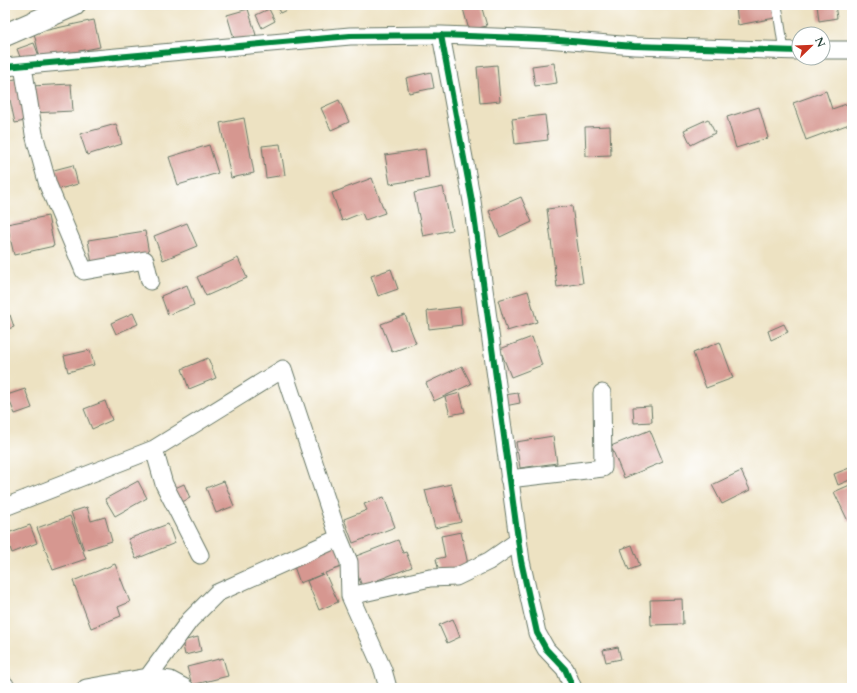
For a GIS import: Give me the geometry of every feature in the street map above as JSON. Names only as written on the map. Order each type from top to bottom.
[{"type":"main road","points":[[5,34],[74,5]]},
{"type":"street","points":[[441,34],[473,209],[518,541],[537,633],[546,649],[565,669],[573,688]]},
{"type":"street","points":[[5,67],[350,36],[441,34],[546,39],[634,46],[791,51]]},
{"type":"street","points":[[831,50],[852,50]]},
{"type":"street","points":[[23,66],[34,134],[48,185],[84,271],[145,260],[150,281]]},
{"type":"street","points":[[5,507],[154,449],[283,369],[339,538],[349,562],[350,596],[383,670],[388,688]]},
{"type":"street","points":[[509,479],[603,468],[602,393]]},
{"type":"street","points":[[154,449],[164,484],[200,555]]},
{"type":"street","points":[[148,677],[190,620],[217,593],[339,538]]},
{"type":"street","points":[[350,596],[430,578],[456,577],[489,561],[518,541]]},
{"type":"street","points":[[86,688],[148,677],[170,680],[185,688]]},
{"type":"lane","points":[[777,5],[791,48]]},
{"type":"building","points":[[276,5],[297,5],[280,13]]},
{"type":"building","points":[[462,5],[481,5],[487,26],[469,30]]},
{"type":"building","points":[[736,5],[773,5],[775,18],[738,25]]},
{"type":"building","points":[[817,5],[835,5],[837,18],[819,21]]},
{"type":"building","points":[[248,9],[256,35],[235,42],[227,15]]},
{"type":"building","points":[[269,9],[275,21],[262,28],[256,15]]},
{"type":"building","points":[[94,20],[100,47],[40,59],[34,33]]},
{"type":"building","points":[[34,43],[39,56],[22,62],[17,49]]},
{"type":"building","points":[[554,63],[557,83],[535,86],[532,66]]},
{"type":"building","points":[[497,65],[500,101],[480,103],[477,67]]},
{"type":"building","points":[[431,72],[434,88],[409,93],[406,78]]},
{"type":"building","points":[[20,78],[29,120],[15,123],[6,81]]},
{"type":"building","points":[[71,84],[73,111],[32,113],[31,86]]},
{"type":"building","points":[[826,91],[832,109],[852,102],[852,123],[806,140],[793,103]]},
{"type":"building","points":[[339,100],[349,122],[331,130],[321,108]]},
{"type":"building","points":[[759,107],[768,138],[736,148],[727,117]]},
{"type":"building","points":[[545,115],[548,140],[515,144],[512,119]]},
{"type":"building","points":[[244,118],[254,173],[231,178],[220,123]]},
{"type":"building","points":[[708,119],[715,133],[691,145],[684,130]]},
{"type":"building","points":[[116,124],[122,144],[87,155],[80,134]]},
{"type":"building","points":[[610,126],[611,155],[586,156],[585,127]]},
{"type":"building","points":[[280,144],[285,175],[266,178],[262,146]]},
{"type":"building","points":[[209,145],[218,173],[178,185],[169,157]]},
{"type":"building","points":[[425,149],[429,178],[390,184],[385,155]]},
{"type":"building","points":[[73,165],[78,184],[56,190],[50,171]]},
{"type":"building","points":[[372,178],[385,213],[365,220],[362,213],[342,221],[332,193]]},
{"type":"building","points":[[443,187],[452,230],[423,236],[414,193]]},
{"type":"building","points":[[521,197],[532,222],[500,237],[489,211]]},
{"type":"building","points":[[572,206],[583,283],[557,287],[547,209]]},
{"type":"building","points":[[48,216],[54,246],[14,255],[7,224]]},
{"type":"building","points":[[187,223],[197,246],[163,260],[154,236]]},
{"type":"building","points":[[145,231],[149,254],[92,264],[88,240]]},
{"type":"building","points":[[238,258],[247,278],[206,296],[197,277]]},
{"type":"building","points":[[391,269],[398,289],[378,296],[371,276]]},
{"type":"building","points":[[187,285],[194,305],[168,315],[161,296]]},
{"type":"building","points":[[528,291],[537,322],[507,331],[498,300]]},
{"type":"building","points":[[460,307],[462,325],[429,329],[427,311]]},
{"type":"building","points":[[133,313],[138,324],[116,334],[111,323]]},
{"type":"building","points":[[10,315],[14,327],[5,330],[5,317]]},
{"type":"building","points":[[405,315],[416,343],[392,352],[381,324]]},
{"type":"building","points":[[784,324],[788,332],[771,340],[768,331]]},
{"type":"building","points":[[532,337],[542,365],[511,377],[500,349]]},
{"type":"building","points":[[720,342],[733,378],[706,388],[693,353]]},
{"type":"building","points":[[90,350],[94,365],[68,372],[64,356]]},
{"type":"building","points":[[208,358],[216,378],[189,389],[182,369]]},
{"type":"building","points":[[462,366],[471,384],[434,401],[426,383]]},
{"type":"building","points":[[25,389],[32,408],[15,414],[7,395]]},
{"type":"building","points":[[460,393],[465,412],[450,415],[445,397]]},
{"type":"building","points":[[518,393],[520,403],[500,407],[498,396]]},
{"type":"building","points":[[105,401],[112,420],[92,429],[84,409]]},
{"type":"building","points":[[651,406],[652,422],[634,423],[633,407]]},
{"type":"building","points":[[650,430],[663,462],[624,478],[611,446]]},
{"type":"building","points":[[553,436],[557,463],[520,468],[516,442]]},
{"type":"building","points":[[852,467],[852,479],[838,485],[834,474]]},
{"type":"building","points":[[741,471],[750,490],[722,504],[712,485]]},
{"type":"building","points":[[138,481],[147,498],[115,516],[105,499]]},
{"type":"building","points":[[224,481],[234,506],[216,513],[206,488]]},
{"type":"building","points":[[184,484],[190,498],[180,503],[173,489]]},
{"type":"building","points":[[451,484],[461,522],[435,528],[425,490]]},
{"type":"building","points":[[852,484],[852,520],[848,521],[834,492]]},
{"type":"building","points":[[384,497],[395,527],[353,543],[344,519],[367,510],[364,504]]},
{"type":"building","points":[[87,507],[91,521],[105,517],[112,541],[84,550],[71,512]]},
{"type":"building","points":[[70,516],[86,559],[53,570],[37,528]]},
{"type":"building","points":[[168,524],[175,543],[136,559],[128,539]]},
{"type":"building","points":[[30,525],[37,543],[12,553],[5,534]]},
{"type":"building","points":[[461,532],[469,569],[440,576],[436,559],[445,557],[441,536]]},
{"type":"building","points":[[398,540],[403,553],[406,552],[412,567],[362,586],[351,558]]},
{"type":"building","points":[[336,544],[344,566],[325,573],[338,602],[319,610],[307,581],[323,574],[300,583],[292,561]]},
{"type":"building","points":[[632,545],[640,566],[629,570],[621,549]]},
{"type":"building","points":[[115,564],[130,602],[118,607],[121,616],[91,628],[73,581]]},
{"type":"building","points":[[682,599],[683,624],[651,625],[650,600]]},
{"type":"building","points":[[453,619],[460,637],[447,643],[439,625]]},
{"type":"building","points":[[198,637],[201,651],[185,655],[182,641]]},
{"type":"building","points":[[618,647],[621,659],[606,662],[603,650]]},
{"type":"building","points":[[223,658],[228,676],[192,685],[187,667]]},
{"type":"cycle path","points":[[441,35],[472,201],[521,561],[537,633],[546,649],[565,669],[573,688]]},
{"type":"cycle path","points":[[5,67],[350,36],[441,35],[546,39],[634,46],[791,51]]}]
